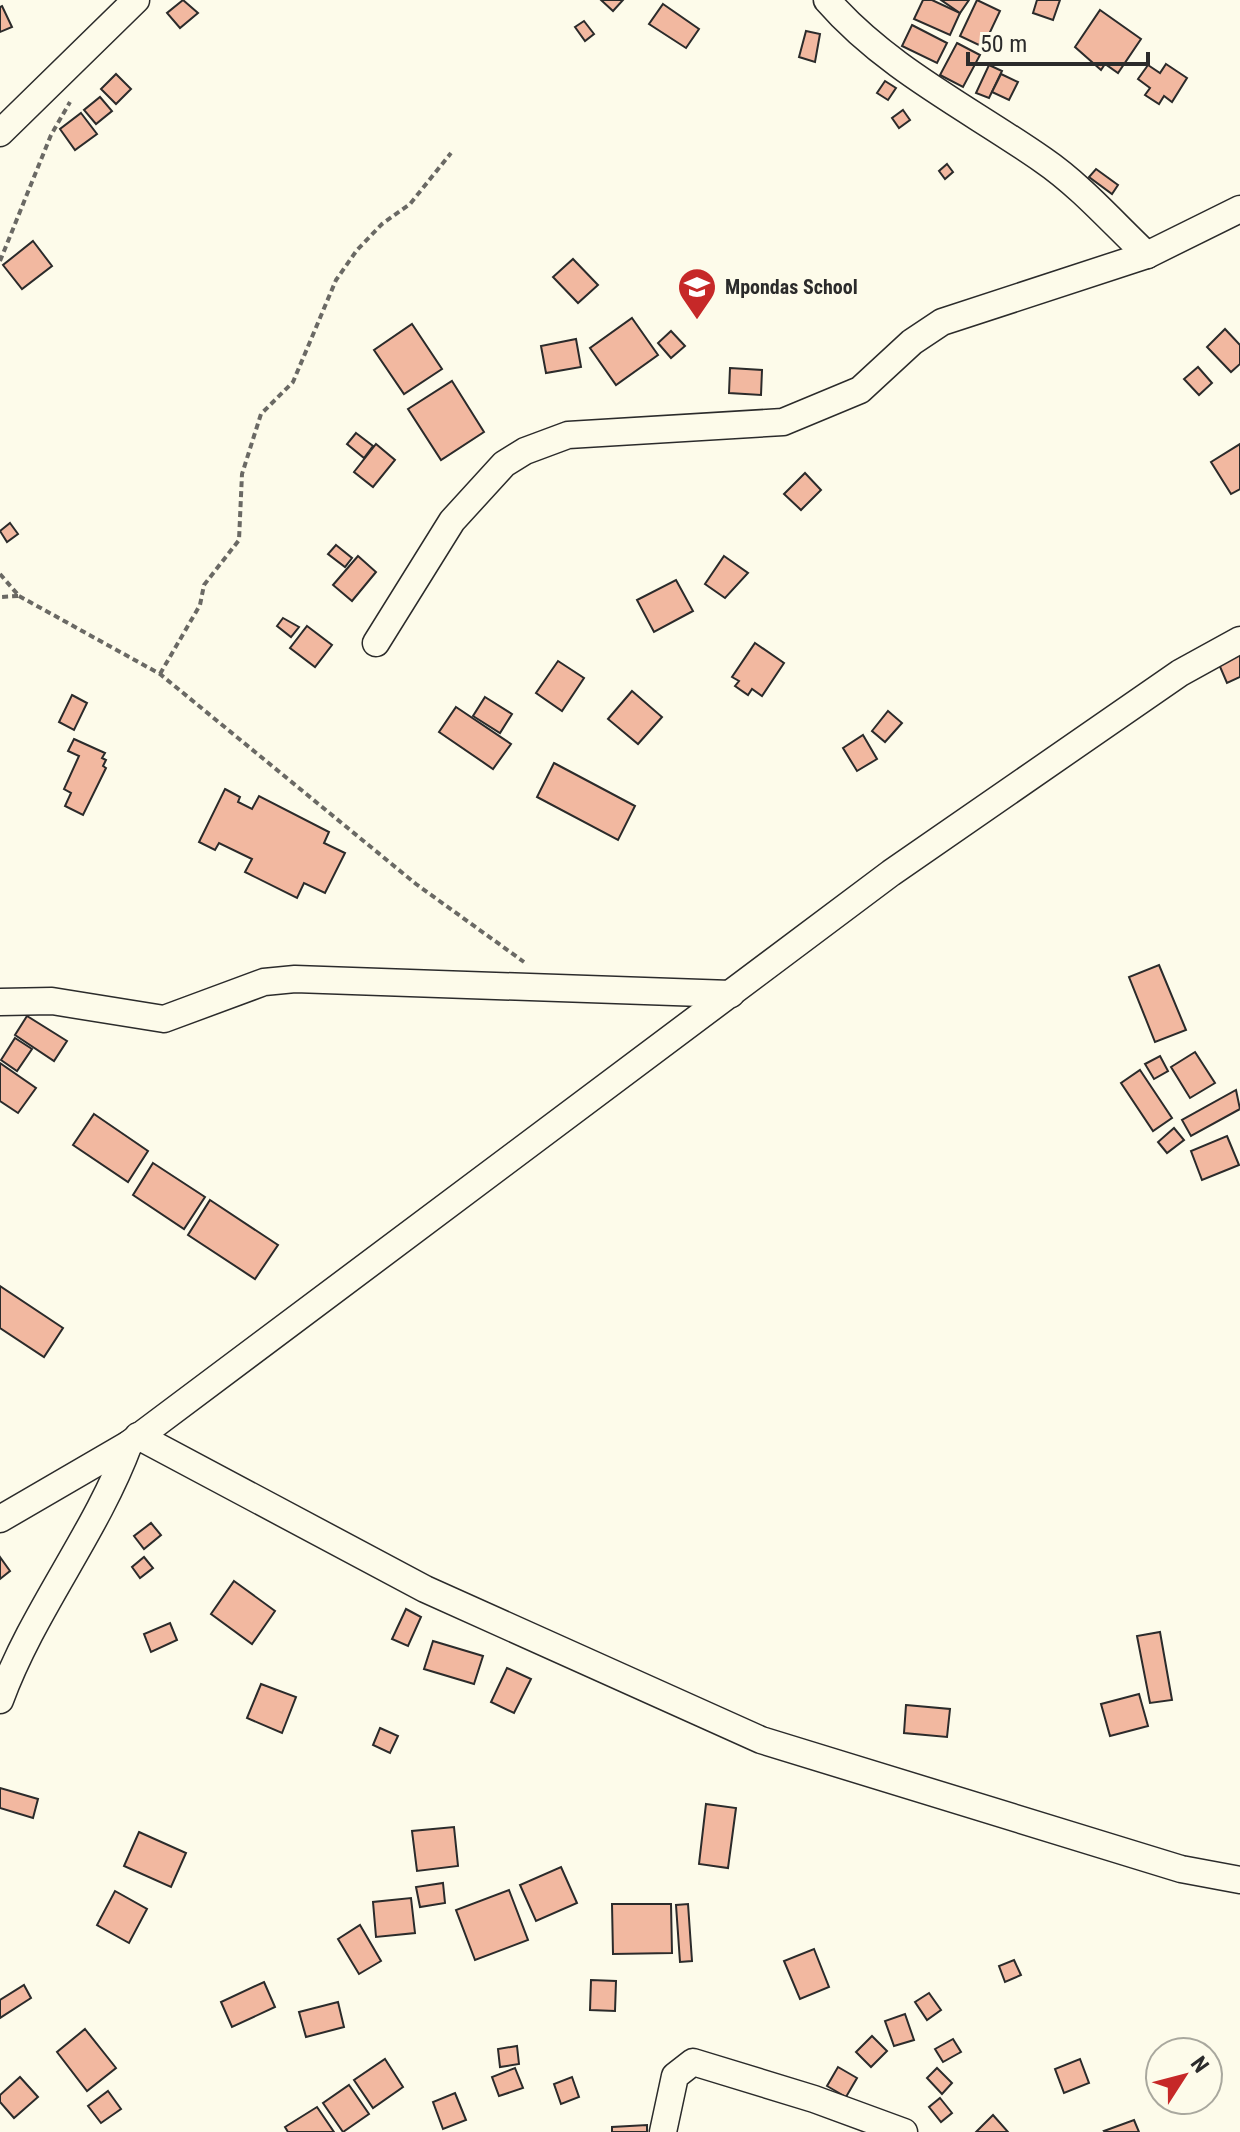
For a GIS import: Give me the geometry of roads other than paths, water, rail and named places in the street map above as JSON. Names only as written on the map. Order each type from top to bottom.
[{"type":"street","points":[[0,133],[136,0]]},
{"type":"street","points":[[827,0],[874,45],[920,80],[1046,162],[1147,255]]},
{"type":"street","points":[[376,643],[452,521],[504,464],[525,451],[568,435],[783,422],[860,390],[912,342],[942,322],[1147,255],[1240,209]]},
{"type":"street","points":[[0,1519],[133,1440],[891,873],[1180,673],[1240,640]]},
{"type":"street","points":[[0,1002],[52,1001],[164,1019],[264,982],[295,979],[731,994]]},
{"type":"street","points":[[0,1700],[79,1541],[117,1478],[133,1440]]},
{"type":"street","points":[[133,1440],[425,1589],[761,1740],[1181,1869],[1240,1880]]},
{"type":"street","points":[[663,2132],[675,2076],[693,2062],[814,2099],[904,2132]]},
{"type":"place","name":"Mpondas School","points":[[697,321]]}]
